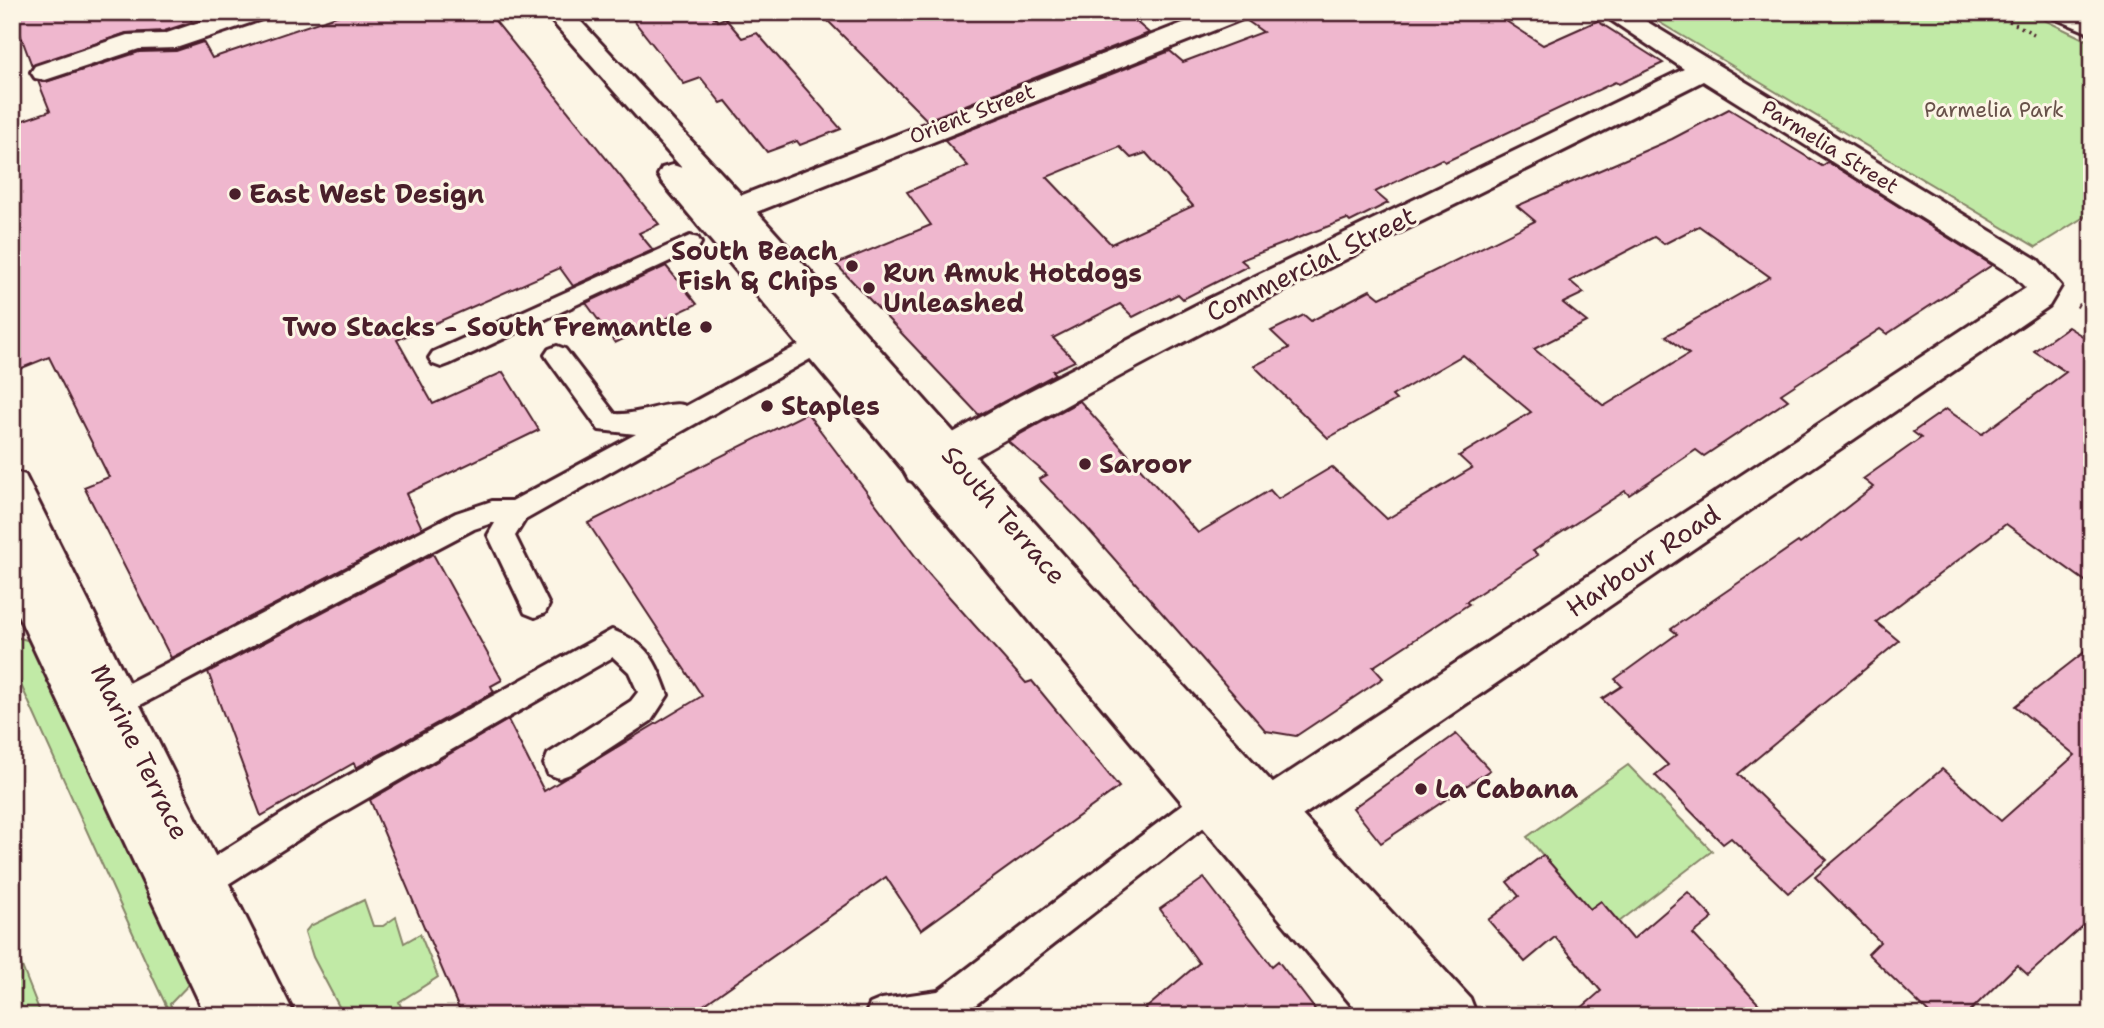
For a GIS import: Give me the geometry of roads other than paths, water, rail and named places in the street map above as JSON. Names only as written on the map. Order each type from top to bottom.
[{"type":"street","points":[[45,72],[137,41],[166,42],[256,12]]},
{"type":"street","name":"South Terrace","points":[[533,12],[712,223],[830,338],[1252,823],[1394,1016]]},
{"type":"street","name":"South Terrace","points":[[557,12],[712,223]]},
{"type":"street","name":"Orient Street","points":[[712,223],[1236,12]]},
{"type":"street","name":"Parmelia Street","points":[[1612,12],[2026,268],[2044,286]]},
{"type":"street","points":[[2063,12],[2092,26]]},
{"type":"street","name":"Commercial Street","points":[[936,461],[1155,342],[1705,69]]},
{"type":"street","name":"Harbour Road","points":[[1252,823],[2037,298],[2044,286]]},
{"type":"street","name":"South Terrace","points":[[936,461],[1211,802],[1252,823],[1452,1016]]},
{"type":"street","name":"Marine Terrace","points":[[12,486],[31,596],[232,1016]]},
{"type":"street","name":"Marine Terrace","points":[[31,596],[117,704],[270,1016]]},
{"type":"lane","points":[[441,358],[712,223]]},
{"type":"lane","points":[[535,605],[501,535],[516,512],[830,338]]},
{"type":"lane","points":[[557,355],[608,423],[632,425],[725,397]]},
{"type":"lane","points":[[117,704],[465,521],[492,512],[516,512]]},
{"type":"lane","points":[[203,882],[315,811],[612,643],[627,648],[641,663],[653,695],[641,712],[559,764]]},
{"type":"lane","points":[[882,1016],[945,1007],[1211,802]]},
{"type":"place","name":"East West Design","points":[[235,194]]},
{"type":"place","name":"South Beach Fish & Chips","points":[[852,266]]},
{"type":"place","name":"Run Amuk Hotdogs Unleashed","points":[[869,288]]},
{"type":"place","name":"Two Stacks - South Fremantle","points":[[706,327]]},
{"type":"place","name":"Staples","points":[[767,406]]},
{"type":"place","name":"Saroor","points":[[1085,464]]},
{"type":"place","name":"La Cabana","points":[[1421,789]]},
{"type":"park label","name":"Parmelia Park","points":[[1994,110]]}]
